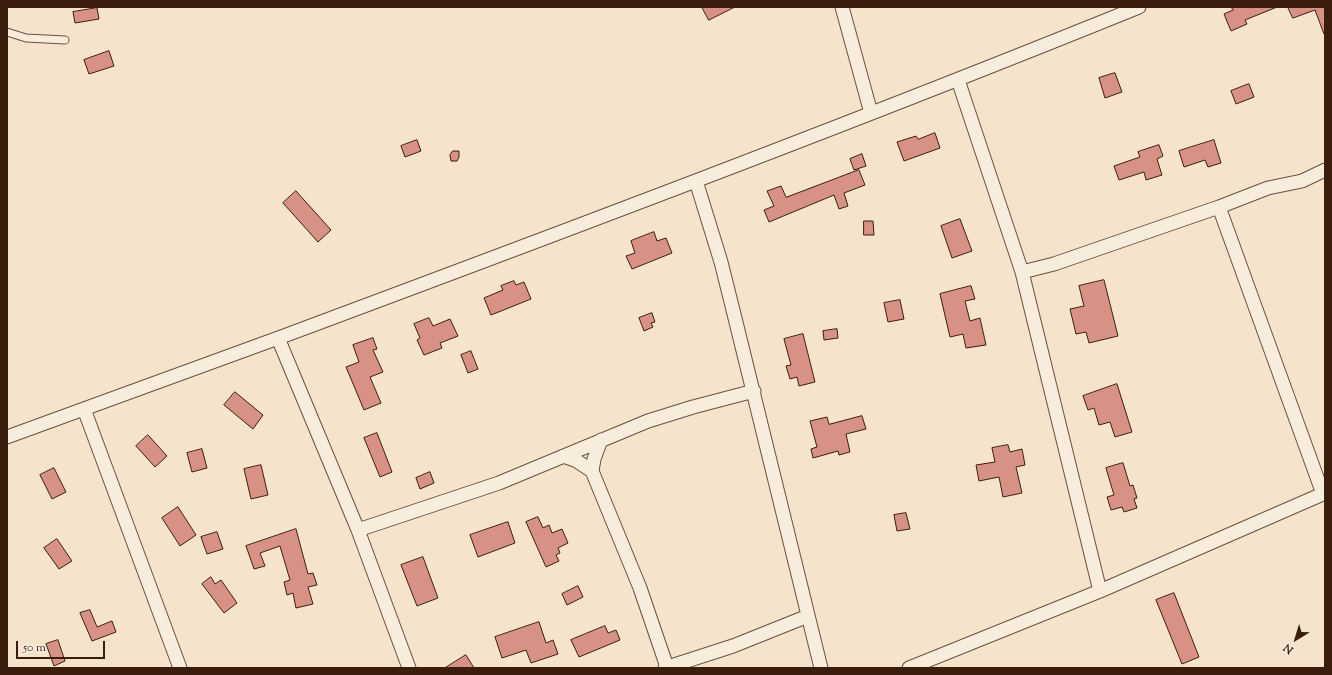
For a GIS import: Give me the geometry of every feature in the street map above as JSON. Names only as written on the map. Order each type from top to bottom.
[{"type":"street","points":[[842,7],[871,113]]},
{"type":"street","points":[[7,437],[278,338],[696,181],[958,80],[1139,7]]},
{"type":"street","points":[[958,80],[1022,272],[1100,591]]},
{"type":"street","points":[[1022,272],[1054,264],[1219,207],[1268,188],[1302,181],[1325,170]]},
{"type":"street","points":[[696,181],[721,262],[821,668]]},
{"type":"street","points":[[909,668],[1100,591],[1324,494],[1219,207]]},
{"type":"street","points":[[278,338],[358,530],[410,668]]},
{"type":"street","points":[[358,530],[499,483],[648,421],[693,407],[754,391]]},
{"type":"street","points":[[84,408],[180,668]]},
{"type":"street","points":[[601,440],[594,459],[592,471],[640,588],[666,668],[733,646],[808,616]]},
{"type":"street","points":[[563,456],[577,461],[592,471]]},
{"type":"lane","points":[[7,32],[26,38],[66,40]]},
{"type":"building","points":[[702,7],[735,7],[709,20]]},
{"type":"building","points":[[1231,7],[1277,7],[1245,20],[1247,24],[1231,31],[1224,14],[1233,10]]},
{"type":"building","points":[[1288,7],[1325,7],[1325,34],[1315,10],[1293,18]]},
{"type":"building","points":[[97,8],[99,19],[75,23],[73,12]]},
{"type":"building","points":[[109,51],[114,66],[89,74],[84,60]]},
{"type":"building","points":[[1115,73],[1122,92],[1105,98],[1099,78]]},
{"type":"building","points":[[1249,84],[1254,97],[1236,104],[1231,91]]},
{"type":"building","points":[[935,133],[940,148],[904,161],[897,142],[916,136],[918,139]]},
{"type":"building","points":[[417,140],[421,151],[405,157],[401,146]]},
{"type":"building","points":[[1214,140],[1221,163],[1208,167],[1205,160],[1184,167],[1179,151]]},
{"type":"building","points":[[1159,145],[1163,156],[1157,159],[1162,175],[1146,180],[1144,172],[1119,180],[1114,166],[1140,157],[1138,152]]},
{"type":"building","points":[[453,151],[459,151],[457,161],[451,161],[450,155]]},
{"type":"building","points":[[862,154],[866,166],[854,170],[850,159]]},
{"type":"building","points":[[859,170],[865,185],[844,193],[848,206],[839,209],[834,195],[769,222],[764,210],[774,206],[767,191],[781,186],[786,197]]},
{"type":"building","points":[[296,191],[331,230],[318,242],[283,203]]},
{"type":"building","points":[[960,219],[972,251],[952,258],[941,226]]},
{"type":"building","points":[[864,221],[873,221],[874,235],[864,235]]},
{"type":"building","points":[[654,232],[657,241],[666,238],[672,253],[632,269],[626,256],[635,253],[631,241]]},
{"type":"building","points":[[1104,280],[1118,336],[1089,343],[1086,332],[1076,334],[1070,309],[1084,306],[1079,286]]},
{"type":"building","points":[[514,281],[516,285],[524,282],[531,299],[491,315],[484,298],[503,290],[501,286]]},
{"type":"building","points":[[971,286],[975,299],[965,301],[970,321],[980,318],[986,345],[966,348],[963,334],[950,337],[940,294]]},
{"type":"building","points":[[900,300],[904,319],[888,322],[884,303]]},
{"type":"building","points":[[652,313],[655,322],[651,323],[653,327],[644,331],[639,318]]},
{"type":"building","points":[[429,318],[433,326],[450,319],[458,336],[440,343],[442,348],[424,355],[417,340],[420,338],[414,324]]},
{"type":"building","points":[[837,329],[838,338],[824,340],[823,331]]},
{"type":"building","points":[[803,334],[815,382],[799,386],[797,377],[790,379],[786,366],[791,365],[784,339]]},
{"type":"building","points":[[373,338],[377,349],[373,350],[383,372],[370,377],[381,403],[364,410],[346,367],[359,362],[353,345]]},
{"type":"building","points":[[471,351],[478,369],[468,373],[461,355]]},
{"type":"building","points":[[1117,384],[1132,432],[1115,437],[1110,422],[1099,425],[1094,408],[1088,410],[1083,396]]},
{"type":"building","points":[[235,392],[263,415],[253,429],[224,405]]},
{"type":"building","points":[[862,416],[866,429],[846,434],[850,452],[839,455],[838,451],[813,458],[811,449],[817,447],[810,421],[827,417],[829,424]]},
{"type":"building","points":[[377,433],[392,472],[380,477],[364,438]]},
{"type":"building","points":[[148,435],[167,456],[155,467],[136,446]]},
{"type":"building","points":[[1008,445],[1010,452],[1022,449],[1025,465],[1016,467],[1022,493],[1003,497],[999,477],[979,481],[976,465],[995,462],[992,448]]},
{"type":"building","points":[[202,449],[207,468],[192,472],[187,453]]},
{"type":"building","points":[[1123,463],[1130,486],[1133,485],[1137,498],[1134,499],[1137,508],[1124,512],[1122,507],[1111,510],[1107,497],[1114,495],[1106,468]]},
{"type":"building","points":[[261,465],[268,495],[251,499],[244,469]]},
{"type":"building","points":[[54,468],[66,492],[52,499],[40,475]]},
{"type":"building","points":[[430,472],[434,483],[420,489],[416,478]]},
{"type":"building","points":[[178,507],[196,535],[180,546],[162,518]]},
{"type":"building","points":[[906,513],[910,529],[897,531],[894,515]]},
{"type":"building","points":[[538,517],[543,528],[549,525],[552,533],[562,529],[568,543],[558,548],[560,553],[556,555],[559,561],[546,567],[526,522]]},
{"type":"building","points":[[508,522],[515,543],[478,557],[470,535]]},
{"type":"building","points":[[296,529],[308,574],[313,573],[317,585],[308,587],[313,604],[296,608],[293,593],[287,595],[284,582],[290,580],[280,546],[260,553],[265,566],[254,569],[246,546]]},
{"type":"building","points":[[217,532],[223,549],[207,554],[201,537]]},
{"type":"building","points":[[57,539],[72,561],[59,569],[44,548]]},
{"type":"building","points":[[423,557],[438,598],[417,606],[401,565]]},
{"type":"building","points":[[211,577],[215,584],[221,580],[237,603],[224,613],[202,584]]},
{"type":"building","points":[[578,586],[583,597],[567,605],[562,594]]},
{"type":"building","points":[[1174,593],[1199,657],[1182,664],[1156,600]]},
{"type":"building","points":[[90,610],[97,627],[112,621],[116,632],[92,641],[80,613]]},
{"type":"building","points":[[539,622],[546,643],[553,640],[558,654],[531,663],[526,650],[502,658],[495,637]]},
{"type":"building","points":[[605,626],[608,633],[616,630],[620,640],[579,657],[571,640]]},
{"type":"building","points":[[58,640],[65,661],[54,666],[46,644]]},
{"type":"building","points":[[466,655],[474,668],[445,668]]}]
